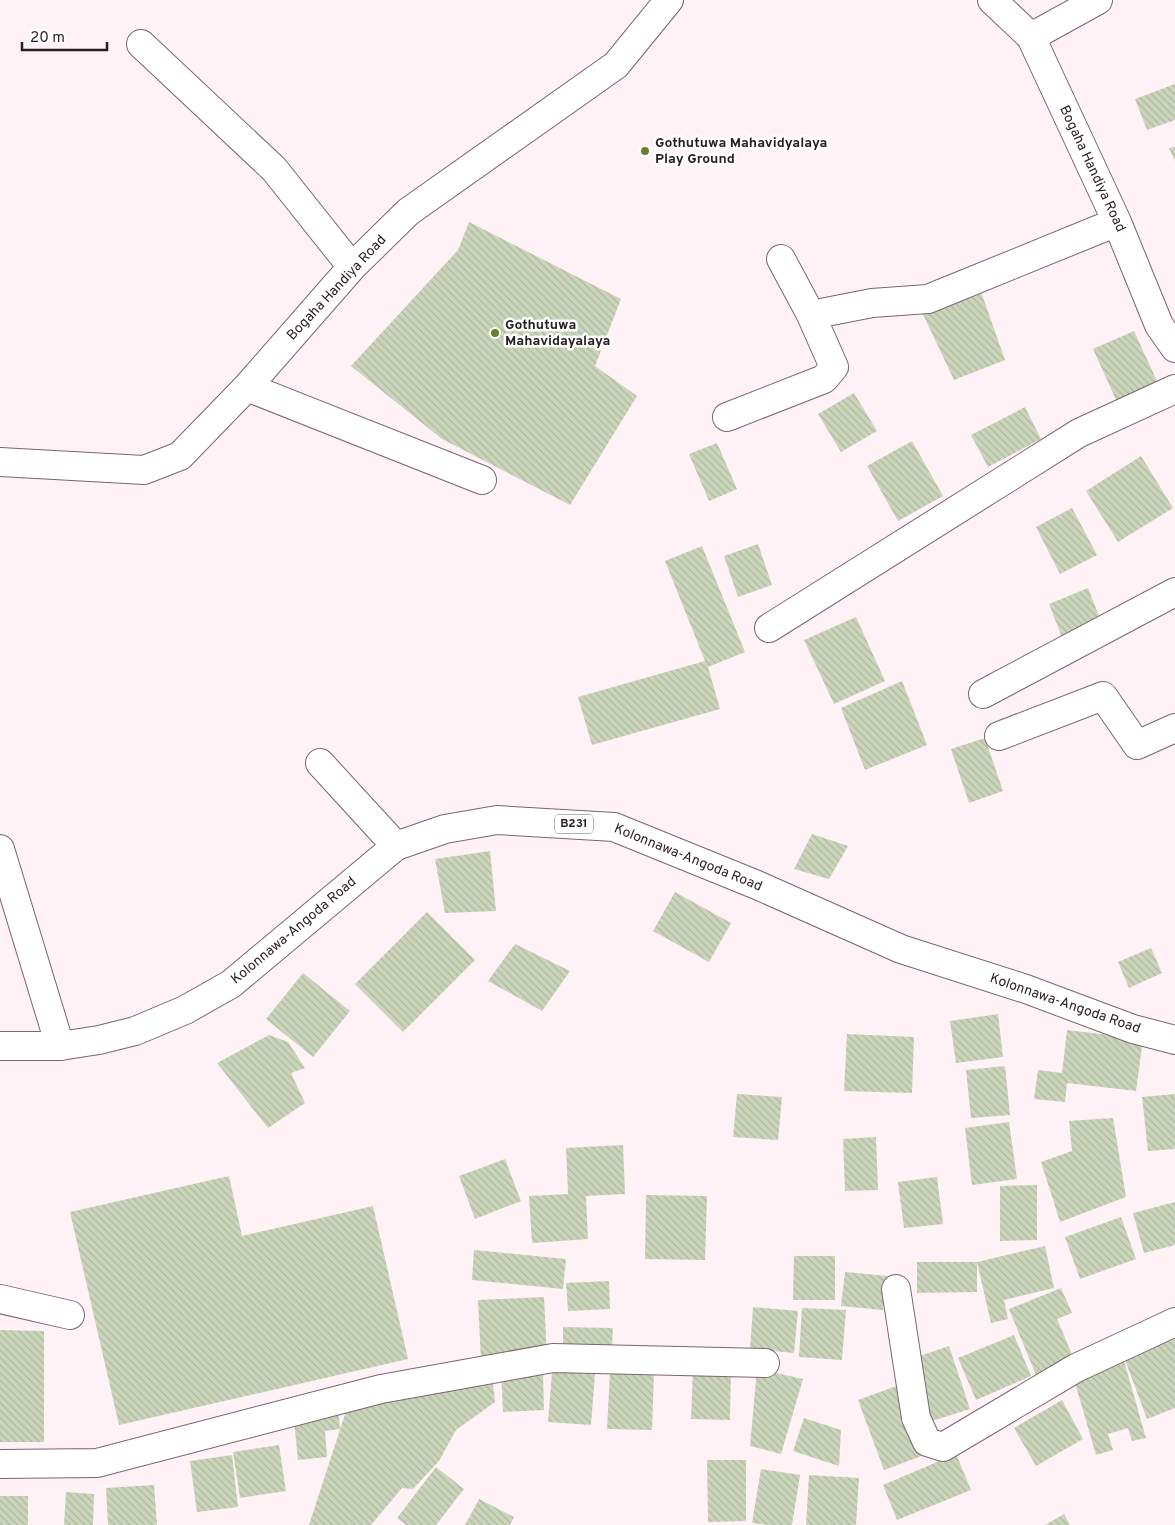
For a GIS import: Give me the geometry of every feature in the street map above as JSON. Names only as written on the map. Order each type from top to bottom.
[{"type":"street","name":"Bogaha Handiya Road","points":[[0,462],[144,470],[180,456],[247,387],[352,266],[408,212],[616,64],[669,0]]},
{"type":"street","points":[[1032,37],[1098,0]]},
{"type":"street","name":"Bogaha Handiya Road","points":[[998,2],[1032,37],[1117,222],[1159,325],[1175,348]]},
{"type":"street","points":[[141,44],[274,169],[352,266]]},
{"type":"street","points":[[811,315],[872,303],[928,299],[1117,222]]},
{"type":"street","points":[[727,417],[824,379],[834,366],[811,315],[781,259]]},
{"type":"street","points":[[247,387],[482,480]]},
{"type":"street","points":[[768,628],[1079,433],[1175,389]]},
{"type":"street","points":[[983,694],[1175,592]]},
{"type":"street","points":[[1000,736],[1102,696],[1137,745],[1175,728]]},
{"type":"street","points":[[320,763],[396,846]]},
{"type":"street","name":"Kolonnawa-Angoda Road","points":[[0,1046],[60,1046],[99,1040],[135,1031],[185,1010],[231,984],[396,846],[445,829],[497,820],[614,827],[757,885],[901,949],[1026,989],[1133,1029],[1175,1040]]},
{"type":"street","points":[[0,849],[60,1046]]},
{"type":"street","points":[[896,1289],[916,1418],[927,1442],[944,1447],[1076,1368],[1175,1322]]},
{"type":"street","points":[[0,1299],[70,1315]]},
{"type":"street","points":[[0,1464],[97,1463],[381,1389],[553,1358],[765,1363]]},
{"type":"building","points":[[1175,84],[1175,120],[1147,130],[1135,99]]},
{"type":"building","points":[[1175,147],[1175,161],[1169,148]]},
{"type":"building","name":"Gothutuwa Mahavidayalaya","points":[[469,222],[621,299],[595,366],[637,396],[570,505],[442,439],[351,366],[458,250]]},
{"type":"building","points":[[980,289],[1005,360],[954,380],[921,310]]},
{"type":"building","points":[[1134,331],[1158,383],[1117,402],[1093,349]]},
{"type":"building","points":[[854,393],[877,431],[841,452],[818,414]]},
{"type":"building","points":[[1025,407],[1041,439],[988,467],[971,435]]},
{"type":"building","points":[[912,441],[943,496],[898,521],[867,466]]},
{"type":"building","points":[[717,443],[737,489],[709,501],[689,454]]},
{"type":"building","points":[[1141,456],[1173,508],[1118,542],[1086,491]]},
{"type":"building","points":[[1072,508],[1097,555],[1060,574],[1036,527]]},
{"type":"building","points":[[758,544],[772,585],[738,597],[724,556]]},
{"type":"building","points":[[702,546],[745,652],[708,667],[720,709],[592,745],[578,697],[705,661],[665,561]]},
{"type":"building","points":[[1088,588],[1108,639],[1069,655],[1049,604]]},
{"type":"building","points":[[856,617],[885,681],[834,704],[804,640]]},
{"type":"building","points":[[902,681],[927,745],[865,770],[841,708]]},
{"type":"building","points":[[985,738],[1003,791],[969,803],[951,749]]},
{"type":"building","points":[[812,834],[848,846],[829,879],[794,869]]},
{"type":"building","points":[[490,851],[496,911],[445,913],[435,859]]},
{"type":"building","points":[[675,892],[731,923],[709,962],[653,931]]},
{"type":"building","points":[[427,912],[475,960],[403,1032],[355,984]]},
{"type":"building","points":[[515,944],[570,971],[542,1011],[488,981]]},
{"type":"building","points":[[1151,948],[1162,973],[1129,988],[1118,962]]},
{"type":"building","points":[[303,973],[350,1011],[313,1057],[266,1019]]},
{"type":"building","points":[[998,1014],[1003,1057],[956,1063],[950,1021]]},
{"type":"building","points":[[1067,1030],[1143,1039],[1136,1091],[1067,1083],[1065,1102],[1034,1099],[1038,1070],[1062,1073]]},
{"type":"building","points":[[847,1034],[914,1037],[912,1093],[844,1091]]},
{"type":"building","points":[[269,1035],[288,1042],[305,1068],[291,1073],[305,1103],[268,1128],[217,1063]]},
{"type":"building","points":[[1005,1066],[1010,1115],[971,1118],[966,1070]]},
{"type":"building","points":[[737,1094],[782,1097],[778,1140],[733,1137]]},
{"type":"building","points":[[1175,1094],[1175,1149],[1148,1151],[1142,1097]]},
{"type":"building","points":[[1113,1118],[1126,1197],[1060,1222],[1041,1162],[1072,1151],[1069,1121]]},
{"type":"building","points":[[1009,1122],[1017,1179],[972,1185],[965,1128]]},
{"type":"building","points":[[876,1137],[878,1190],[845,1191],[843,1139]]},
{"type":"building","points":[[623,1145],[625,1194],[586,1196],[588,1239],[532,1243],[529,1196],[568,1194],[566,1148]]},
{"type":"building","points":[[505,1159],[521,1201],[475,1219],[459,1176]]},
{"type":"building","points":[[229,1176],[242,1236],[373,1206],[408,1359],[119,1425],[70,1212]]},
{"type":"building","points":[[937,1177],[943,1224],[904,1228],[898,1182]]},
{"type":"building","points":[[1037,1185],[1037,1240],[1000,1241],[1000,1186]]},
{"type":"building","points":[[646,1195],[707,1196],[705,1260],[645,1259]]},
{"type":"building","points":[[1175,1202],[1175,1245],[1144,1253],[1133,1213]]},
{"type":"building","points":[[1121,1217],[1136,1259],[1080,1279],[1065,1237]]},
{"type":"building","points":[[1045,1246],[1054,1288],[1004,1300],[1008,1319],[991,1323],[977,1262]]},
{"type":"building","points":[[474,1250],[566,1259],[563,1289],[472,1280]]},
{"type":"building","points":[[794,1256],[835,1256],[835,1300],[793,1300]]},
{"type":"building","points":[[917,1262],[977,1262],[977,1292],[917,1293]]},
{"type":"building","points":[[845,1272],[887,1276],[883,1310],[841,1306]]},
{"type":"building","points":[[609,1281],[610,1309],[568,1311],[566,1283]]},
{"type":"building","points":[[1061,1288],[1072,1313],[1057,1319],[1076,1364],[1038,1380],[1009,1309]]},
{"type":"building","points":[[544,1297],[547,1356],[481,1360],[478,1300]]},
{"type":"building","points":[[753,1307],[798,1311],[794,1353],[750,1349]]},
{"type":"building","points":[[802,1308],[846,1310],[842,1360],[799,1357]]},
{"type":"building","points":[[563,1327],[613,1328],[612,1349],[563,1348]]},
{"type":"building","points":[[0,1330],[44,1331],[44,1442],[0,1442]]},
{"type":"building","points":[[1014,1335],[1031,1376],[976,1400],[958,1358]]},
{"type":"building","points":[[1175,1339],[1175,1408],[1147,1419],[1124,1357]]},
{"type":"building","points":[[949,1346],[970,1409],[932,1421],[911,1359]]},
{"type":"building","points":[[1124,1361],[1146,1438],[1132,1441],[1128,1428],[1108,1434],[1113,1450],[1096,1455],[1073,1376]]},
{"type":"building","points":[[693,1368],[731,1369],[730,1420],[691,1419]]},
{"type":"building","points":[[757,1369],[803,1379],[781,1454],[750,1446]]},
{"type":"building","points":[[543,1371],[544,1410],[503,1412],[501,1372]]},
{"type":"building","points":[[552,1372],[595,1374],[591,1425],[548,1422]]},
{"type":"building","points":[[610,1372],[654,1373],[652,1430],[607,1429]]},
{"type":"building","points":[[492,1375],[495,1402],[456,1430],[439,1461],[413,1489],[402,1488],[371,1525],[309,1525],[349,1402]]},
{"type":"building","points":[[902,1384],[927,1454],[884,1470],[858,1400]]},
{"type":"building","points":[[1062,1400],[1083,1439],[1036,1466],[1014,1428]]},
{"type":"building","points":[[338,1407],[340,1429],[325,1431],[327,1457],[298,1460],[293,1412]]},
{"type":"building","points":[[804,1418],[841,1430],[839,1466],[793,1451]]},
{"type":"building","points":[[279,1445],[286,1491],[240,1498],[233,1452]]},
{"type":"building","points":[[956,1454],[971,1490],[897,1520],[883,1485]]},
{"type":"building","points":[[232,1455],[238,1507],[197,1512],[190,1461]]},
{"type":"building","points":[[707,1460],[746,1460],[746,1521],[708,1522]]},
{"type":"building","points":[[436,1467],[464,1489],[436,1525],[406,1525],[397,1518]]},
{"type":"building","points":[[761,1469],[800,1475],[792,1525],[752,1523]]},
{"type":"building","points":[[809,1475],[859,1478],[856,1525],[806,1525]]},
{"type":"building","points":[[154,1485],[157,1525],[108,1525],[106,1488]]},
{"type":"building","points":[[66,1492],[94,1494],[93,1525],[64,1525]]},
{"type":"building","points":[[0,1496],[28,1496],[28,1525],[0,1525]]},
{"type":"building","points":[[479,1499],[514,1517],[510,1525],[465,1525]]},
{"type":"building","points":[[1064,1514],[1070,1525],[1045,1525]]},
{"type":"place","name":"Gothutuwa Mahavidyalaya Play Ground","points":[[645,151]]},
{"type":"place","name":"Gothutuwa Mahavidayalaya","points":[[495,333]]}]
